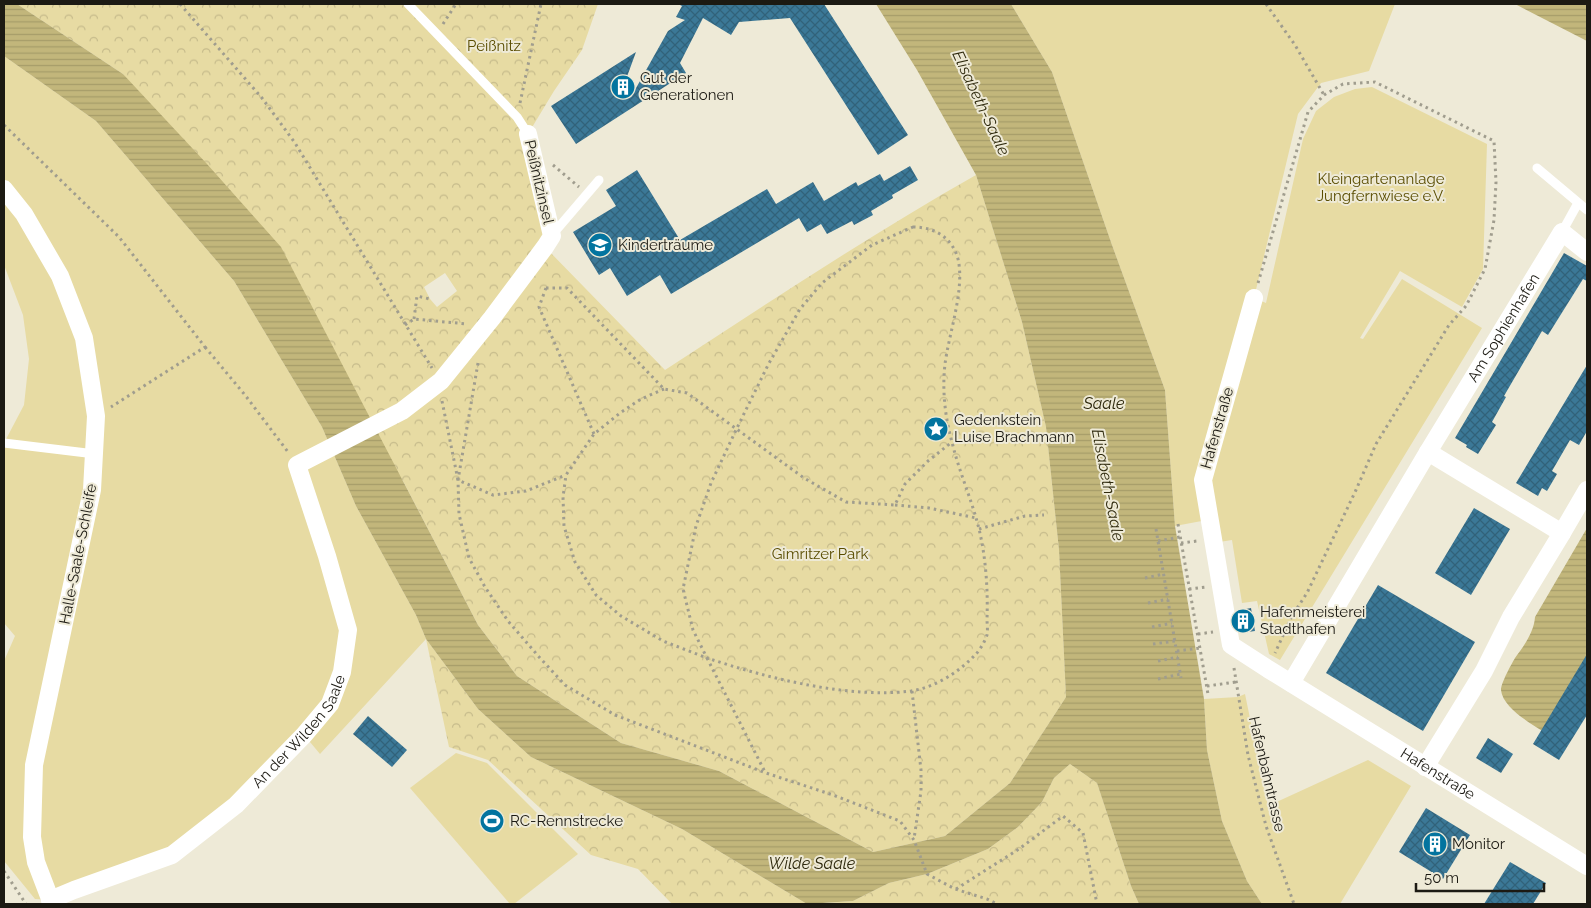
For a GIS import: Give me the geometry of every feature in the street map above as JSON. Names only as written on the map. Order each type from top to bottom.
[{"type":"street","name":"Peißnitzinsel","points":[[297,465],[402,411],[441,381],[545,247],[552,236],[528,134]]},
{"type":"street","name":"Halle-Saale-Schleife","points":[[4,189],[24,214],[60,276],[84,338],[96,416],[92,490],[34,765],[32,838],[36,862],[51,902]]},
{"type":"street","points":[[1562,232],[1587,252]]},
{"type":"street","name":"Am Sophienhafen","points":[[1291,683],[1428,452],[1562,232]]},
{"type":"street","name":"Hafenstraße","points":[[1254,298],[1203,480],[1231,644],[1425,767],[1587,866]]},
{"type":"street","points":[[1428,452],[1562,533]]},
{"type":"street","name":"An der Wilden Saale","points":[[51,902],[74,890],[172,855],[236,806],[304,735],[330,704],[342,672],[348,630],[327,556],[297,465]]},
{"type":"street","points":[[1425,767],[1484,671],[1511,617],[1587,490]]},
{"type":"lane","name":"Peißnitzinsel","points":[[408,4],[517,117],[528,134]]},
{"type":"lane","points":[[1537,168],[1587,210]]},
{"type":"lane","points":[[552,236],[599,180]]},
{"type":"lane","points":[[1562,232],[1578,203]]},
{"type":"lane","points":[[4,443],[95,454]]},
{"type":"path","points":[[180,4],[262,98],[295,143],[425,356]]},
{"type":"path","points":[[438,34],[456,4]]},
{"type":"path","points":[[517,117],[541,4]]},
{"type":"path","points":[[1266,4],[1295,44],[1324,95]]},
{"type":"path","points":[[1254,298],[1308,112],[1324,95],[1343,84],[1375,82],[1494,141],[1496,182],[1494,220],[1485,269],[1466,306],[1449,325],[1376,444],[1336,533],[1307,593],[1292,616],[1268,669]]},
{"type":"path","points":[[4,125],[119,237],[205,347],[277,434],[297,465]]},
{"type":"path","points":[[551,163],[587,194]]},
{"type":"path","points":[[766,772],[707,658],[693,630],[683,589],[696,526],[711,483],[737,428],[768,365],[800,309],[822,282],[872,245],[913,226],[934,230],[948,239],[958,259],[959,285],[945,364],[944,398],[952,442],[976,518],[979,529],[987,606],[987,634],[978,652],[958,672],[934,684],[912,690],[876,692],[819,687],[765,675],[707,658],[663,641],[621,616],[596,595],[575,562],[564,526],[563,497],[566,475],[594,434],[641,399],[664,389],[687,393],[737,428],[804,478],[846,502],[929,508],[976,518]]},
{"type":"path","points":[[594,434],[539,307],[546,288],[567,288],[664,389]]},
{"type":"path","points":[[414,319],[417,296],[430,298]]},
{"type":"path","points":[[405,325],[414,319],[485,326]]},
{"type":"path","points":[[96,416],[205,347]]},
{"type":"path","points":[[458,480],[480,354]]},
{"type":"path","points":[[441,381],[442,400],[458,480],[459,514],[470,558],[481,580],[508,620],[565,685],[615,715],[900,820],[914,840],[927,874],[955,889],[997,904]]},
{"type":"path","points":[[895,505],[904,484],[928,461],[952,442]]},
{"type":"path","points":[[458,480],[493,494],[526,491],[566,475]]},
{"type":"path","points":[[979,529],[1026,516],[1044,515]]},
{"type":"path","points":[[1178,524],[1208,694]]},
{"type":"path","points":[[1156,529],[1181,676],[1158,679]]},
{"type":"path","points":[[1158,541],[1180,538]]},
{"type":"path","points":[[1181,543],[1189,542]]},
{"type":"path","points":[[1145,578],[1164,574]]},
{"type":"path","points":[[1189,589],[1197,588]]},
{"type":"path","points":[[1148,603],[1168,599]]},
{"type":"path","points":[[1152,627],[1172,623]]},
{"type":"path","points":[[1198,634],[1204,634]]},
{"type":"path","points":[[1153,644],[1175,641]]},
{"type":"path","name":"Hafenbahntrasse","points":[[1231,644],[1248,755],[1266,826],[1294,904]]},
{"type":"path","points":[[1177,651],[1200,648]]},
{"type":"path","points":[[1158,661],[1178,657]]},
{"type":"path","points":[[1207,686],[1236,682]]},
{"type":"path","points":[[912,690],[921,770],[921,791],[914,840]]},
{"type":"path","points":[[955,889],[1019,849],[1063,816],[1083,833],[1097,904]]},
{"type":"path","points":[[4,872],[26,904]]},
{"type":"green space","name":"Gimritzer Park","points":[[17,4],[598,4],[582,50],[528,134],[545,247],[665,370],[858,245],[976,175],[1022,322],[1046,427],[1059,550],[1066,697],[1010,783],[945,836],[873,852],[719,771],[621,743],[517,676],[478,625],[403,481],[123,74]],"holes":[[[445,273],[457,291],[437,307],[430,299],[424,287]]]},
{"type":"green space","name":"Kleingartenanlage Jungfernwiese e.V.","points":[[1011,4],[1395,4],[1369,71],[1321,83],[1298,114],[1254,298],[1266,303],[1303,139],[1316,111],[1334,97],[1355,89],[1372,87],[1487,144],[1483,269],[1462,307],[1400,271],[1360,338],[1363,339],[1402,279],[1482,328],[1280,660],[1269,654],[1257,601],[1242,603],[1232,540],[1213,543],[1207,520],[1175,526],[1165,390],[1052,72]]},
{"type":"green space","points":[[4,56],[96,121],[234,281],[322,427],[356,506],[416,615],[426,639],[320,754],[305,736],[172,855],[50,900],[35,899],[4,861],[4,661],[15,636],[4,623],[4,443],[24,405],[29,359],[23,315],[4,265]]},
{"type":"green space","points":[[426,639],[478,709],[531,757],[682,829],[807,904],[672,904],[638,869],[591,855],[488,760],[449,747]]},
{"type":"green space","points":[[1245,694],[1268,806],[1368,760],[1411,786],[1340,904],[1262,904],[1247,881],[1222,821],[1207,750],[1204,699],[1238,697]]},
{"type":"green space","name":"RC-Rennstrecke","points":[[456,753],[487,763],[578,854],[514,904],[510,904],[410,788]]},
{"type":"green space","points":[[1070,764],[1097,783],[1131,886],[1139,904],[813,904],[853,901],[889,883],[927,874],[988,849],[1018,827],[1042,802],[1054,778]]},
{"type":"water","points":[[4,4],[17,4],[123,74],[281,247],[478,625],[517,676],[621,743],[719,771],[873,852],[945,836],[1010,783],[1066,697],[1059,550],[1046,427],[1022,322],[976,175],[917,70],[876,4],[1011,4],[1052,72],[1165,390],[1175,526],[1204,699],[1207,750],[1222,821],[1247,881],[1262,904],[1139,904],[1131,886],[1097,783],[1070,764],[1054,778],[1042,802],[1018,827],[988,849],[927,874],[889,883],[853,901],[807,904],[682,829],[531,757],[478,709],[426,639],[416,615],[356,506],[322,427],[234,281],[96,121],[4,56]]},
{"type":"water","points":[[1515,4],[1587,4],[1587,41]]},
{"type":"water","points":[[1587,528],[1587,694],[1558,740],[1516,712],[1503,698],[1501,690],[1509,669],[1531,633],[1535,617]]},
{"type":"building","points":[[678,4],[824,4],[908,135],[878,155],[790,18],[739,22],[731,35],[703,18],[680,63],[686,73],[576,144],[551,106],[636,52],[621,93],[631,97],[668,31],[685,20],[676,17],[682,6]]},
{"type":"building","points":[[910,166],[918,180],[892,195],[893,198],[871,211],[873,215],[854,225],[852,221],[827,234],[821,224],[807,232],[799,218],[671,294],[660,275],[627,296],[610,268],[599,275],[573,232],[616,206],[606,190],[637,170],[680,240],[767,189],[776,204],[813,182],[824,201],[856,182],[858,186],[880,174],[884,181]]},
{"type":"building","points":[[1564,253],[1587,266],[1587,281],[1583,279],[1548,335],[1542,331],[1504,396],[1506,397],[1492,422],[1496,425],[1478,454],[1455,438]]},
{"type":"building","points":[[1587,365],[1587,431],[1579,445],[1570,440],[1552,471],[1557,474],[1547,491],[1542,488],[1538,496],[1516,483]]},
{"type":"building","points":[[1474,508],[1510,529],[1471,595],[1435,573]]},
{"type":"building","points":[[1378,585],[1475,642],[1423,731],[1326,673]]},
{"type":"building","name":"Hafenmeisterei Stadthafen","points":[[1251,608],[1255,631],[1240,633],[1236,611]]},
{"type":"building","points":[[1587,654],[1587,715],[1559,760],[1533,744]]},
{"type":"building","points":[[368,716],[407,750],[392,767],[353,734]]},
{"type":"building","points":[[1488,738],[1513,754],[1501,773],[1476,758]]},
{"type":"building","name":"Monitor","points":[[1426,808],[1470,835],[1443,879],[1399,852]]},
{"type":"building","points":[[1510,862],[1546,883],[1533,904],[1484,904]]},
{"type":"place","name":"Gut der Generationen","points":[[623,87]]},
{"type":"place","name":"Kinderträume","points":[[600,245]]},
{"type":"place","name":"Gedenkstein Luise Brachmann","points":[[936,429]]},
{"type":"place","name":"Hafenmeisterei Stadthafen","points":[[1243,621]]},
{"type":"place","name":"RC-Rennstrecke","points":[[492,821]]},
{"type":"place","name":"Monitor","points":[[1435,844]]},
{"type":"park label","name":"Peißnitz","points":[[494,46]]},
{"type":"water label","name":"Elisabeth-Saale","points":[[981,103]]},
{"type":"water label","name":"Saale","points":[[1104,403]]},
{"type":"water label","name":"Elisabeth-Saale","points":[[1108,485]]},
{"type":"water label","name":"Wilde Saale","points":[[812,863]]}]
